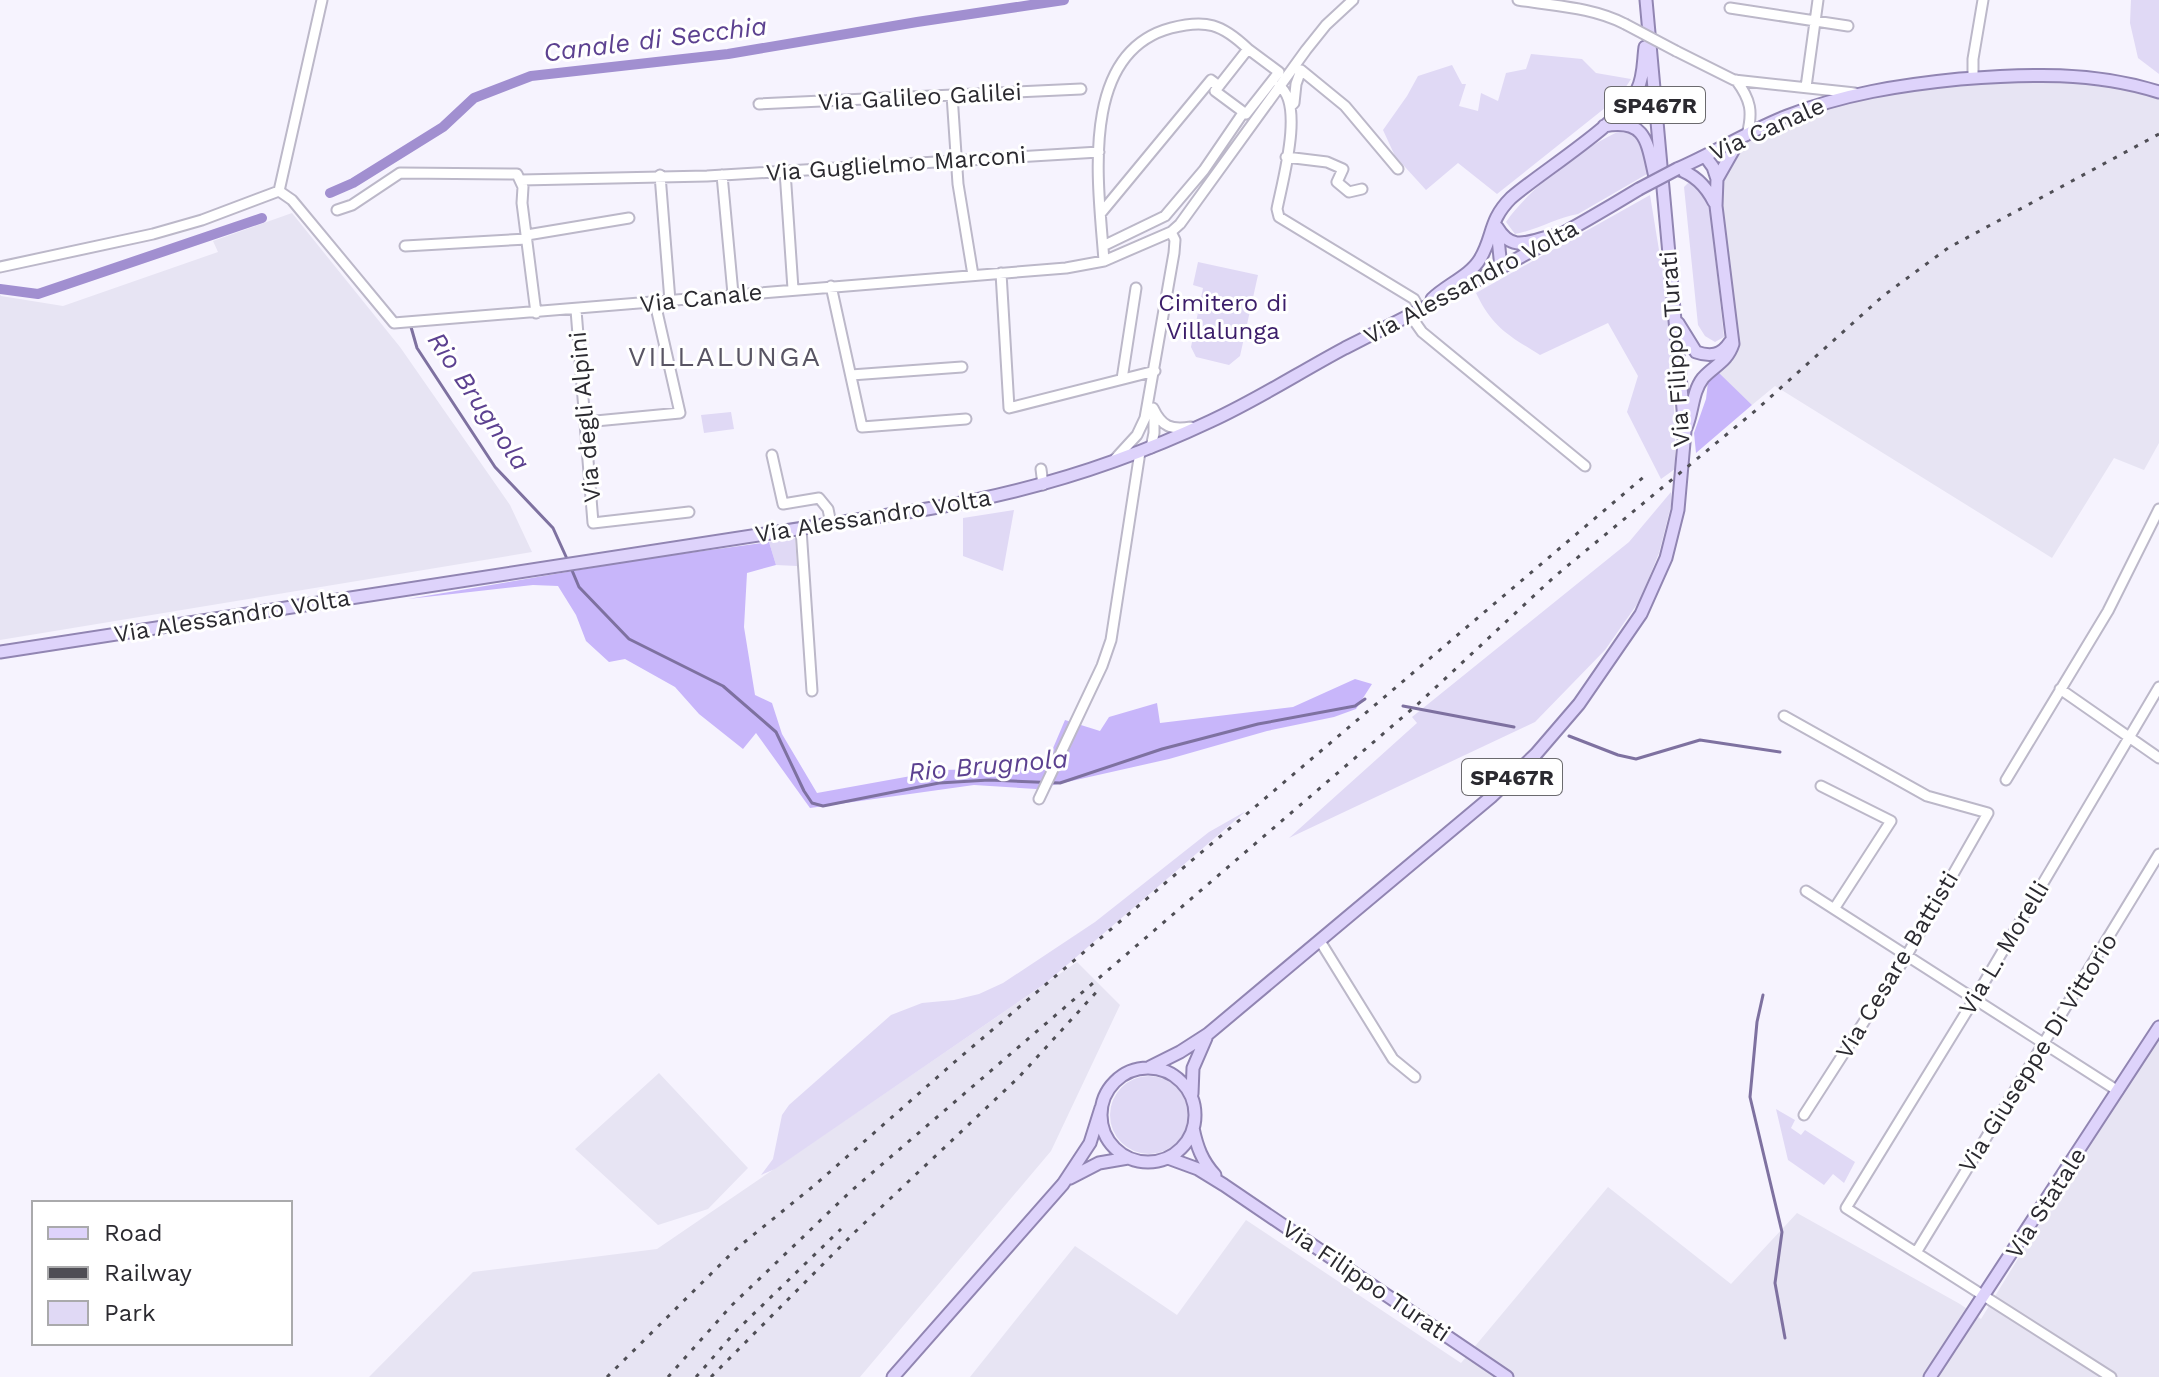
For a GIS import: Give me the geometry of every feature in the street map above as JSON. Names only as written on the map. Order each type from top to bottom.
[{"type":"main road","points":[[1415,313],[1471,270],[1480,259],[1499,212],[1520,190],[1604,126],[1628,103],[1640,82],[1646,35],[1646,3]]},
{"type":"main road","name":"Via Filippo Turati","points":[[1150,1067],[1208,1034],[1514,775],[1579,704],[1618,650],[1654,588],[1673,538],[1682,482],[1685,431],[1646,3]]},
{"type":"main road","name":"Via Canale","points":[[1677,169],[1784,117],[1858,93],[1973,78],[2033,74],[2083,75],[2159,92]]},
{"type":"main road","points":[[1604,126],[1625,124],[1640,131],[1648,145],[1663,205]]},
{"type":"main road","points":[[1717,179],[1744,137]]},
{"type":"main road","points":[[1685,431],[1697,389],[1729,354],[1733,334],[1716,206],[1717,179],[1705,156]]},
{"type":"main road","points":[[1705,156],[1709,192],[1716,206]]},
{"type":"main road","points":[[1677,169],[1687,172],[1709,192]]},
{"type":"main road","name":"Via Alessandro Volta","points":[[0,652],[801,529],[982,500],[1043,485],[1146,450],[1214,420],[1501,268],[1677,169]]},
{"type":"main road","points":[[1499,212],[1497,227],[1501,268]]},
{"type":"main road","points":[[1497,227],[1508,242],[1515,244],[1567,232]]},
{"type":"main road","points":[[1488,237],[1492,256],[1501,268]]},
{"type":"main road","points":[[1674,315],[1690,347],[1696,352],[1720,353],[1733,334]]},
{"type":"main road","name":"Via Statale","points":[[1930,1377],[2159,1027]]},
{"type":"main road","name":"Via Filippo Turati","points":[[1192,1097],[1193,1068],[1208,1034]]},
{"type":"main road","points":[[1150,1067],[1175,1076],[1192,1097]]},
{"type":"main road","name":"SP467R","points":[[1101,1108],[1110,1086],[1118,1078],[1128,1072],[1150,1067]]},
{"type":"main road","name":"SP467R","points":[[1192,1097],[1196,1144],[1205,1164],[1224,1185]]},
{"type":"main road","points":[[1101,1108],[1101,1123],[1106,1138],[1128,1158]]},
{"type":"main road","points":[[893,1377],[1063,1184],[1090,1143],[1101,1108]]},
{"type":"main road","points":[[1168,1158],[1188,1140],[1193,1128]]},
{"type":"main road","points":[[1063,1184],[1075,1174],[1099,1163],[1128,1158]]},
{"type":"main road","name":"SP467R","points":[[1128,1158],[1148,1162],[1168,1158],[1198,1169],[1224,1185]]},
{"type":"main road","name":"Via Filippo Turati","points":[[1224,1185],[1507,1377]]},
{"type":"street","points":[[0,267],[153,234],[202,220],[279,191],[322,0]]},
{"type":"street","points":[[1103,246],[1165,216],[1326,25],[1353,0]]},
{"type":"street","name":"Via Canale","points":[[1518,0],[1608,15],[1736,80],[1858,93]]},
{"type":"street","points":[[1806,87],[1818,0]]},
{"type":"street","points":[[1973,78],[1973,59],[1983,0]]},
{"type":"street","points":[[1737,6],[1848,26]]},
{"type":"street","points":[[1104,261],[1099,152],[1101,117],[1112,77],[1125,57],[1141,41],[1184,25],[1209,23],[1232,34],[1281,79],[1286,90],[1291,106],[1277,209],[1279,217],[1414,299],[1422,332],[1585,466]]},
{"type":"street","points":[[1248,49],[1215,91],[1252,111]]},
{"type":"street","points":[[1291,106],[1301,70],[1345,106],[1398,169]]},
{"type":"street","points":[[1101,213],[1211,80],[1219,86]]},
{"type":"street","points":[[1736,80],[1749,99],[1752,113],[1744,137]]},
{"type":"street","points":[[1749,99],[1762,84]]},
{"type":"street","name":"Via Galileo Galilei","points":[[759,104],[1081,89]]},
{"type":"street","points":[[952,95],[958,184],[973,275]]},
{"type":"street","name":"Via Canale","points":[[279,191],[292,200],[394,323],[576,310],[733,294],[1066,268],[1104,261],[1171,232],[1217,176],[1252,111]]},
{"type":"street","name":"Via Guglielmo Marconi","points":[[337,210],[352,205],[400,173],[510,173],[517,174],[521,180],[722,175],[1099,152]]},
{"type":"street","points":[[1286,157],[1327,162],[1343,169],[1337,182],[1349,192],[1362,189]]},
{"type":"street","points":[[785,171],[793,289]]},
{"type":"street","points":[[660,175],[670,301]]},
{"type":"street","points":[[722,175],[733,294]]},
{"type":"street","points":[[521,180],[536,313]]},
{"type":"street","points":[[405,246],[527,237],[629,218]]},
{"type":"street","points":[[1110,463],[1137,435],[1145,418],[1174,253],[1175,240],[1171,232]]},
{"type":"street","points":[[1001,273],[1009,408],[1155,371]]},
{"type":"street","points":[[831,286],[862,427],[966,419]]},
{"type":"street","points":[[1122,379],[1136,288]]},
{"type":"street","points":[[585,422],[680,413],[655,303]]},
{"type":"street","name":"Via degli Alpini","points":[[576,310],[593,523],[689,512]]},
{"type":"street","points":[[851,375],[962,367]]},
{"type":"street","points":[[1146,450],[1154,433],[1151,395]]},
{"type":"street","points":[[1153,408],[1164,425],[1173,429],[1189,428],[1214,420]]},
{"type":"street","points":[[1039,799],[1102,666],[1111,640],[1146,450],[1145,418]]},
{"type":"street","points":[[772,455],[783,504],[819,498],[828,509],[831,524]]},
{"type":"street","points":[[1041,469],[1043,485]]},
{"type":"street","points":[[2006,780],[2108,611],[2158,513]]},
{"type":"street","points":[[801,529],[812,691]]},
{"type":"street","name":"Via L. Morelli","points":[[1917,1251],[1846,1208],[1975,998],[2159,687]]},
{"type":"street","points":[[2060,689],[2159,758]]},
{"type":"street","name":"Via Cesare Battisti","points":[[1784,716],[1927,796],[1988,813],[1907,955],[1804,1115]]},
{"type":"street","points":[[1821,786],[1891,821],[1834,909]]},
{"type":"street","name":"Via Giuseppe Di Vittorio","points":[[1917,1251],[2159,854]]},
{"type":"street","points":[[1806,891],[2118,1091]]},
{"type":"street","points":[[1320,941],[1393,1059],[1415,1077]]},
{"type":"street","points":[[1917,1251],[2111,1377]]},
{"type":"shaded area","points":[[2081,78],[2159,97],[2159,443],[2144,470],[2114,458],[2052,558],[1775,386],[1752,405],[1721,376],[1718,372],[1738,345],[1720,205],[1721,179],[1740,147],[1814,112],[1859,98],[1973,83]]},
{"type":"shaded area","points":[[292,213],[400,347],[510,505],[532,552],[0,640],[0,294],[63,306],[218,252],[213,241]]},
{"type":"shaded area","points":[[1718,372],[1752,405],[1696,453],[1694,433],[1706,399],[1708,382]]},
{"type":"shaded area","points":[[769,542],[776,565],[747,573],[744,627],[755,695],[772,703],[782,734],[817,793],[944,770],[1045,767],[1065,720],[1100,731],[1109,717],[1157,703],[1160,723],[1293,707],[1355,679],[1372,684],[1356,709],[1334,717],[1036,789],[974,785],[810,808],[756,733],[743,749],[699,714],[675,687],[625,659],[609,662],[586,641],[576,615],[558,586],[533,585],[408,599],[644,559]]},
{"type":"shaded area","points":[[1077,962],[1120,1005],[1051,1151],[860,1377],[369,1377],[473,1272],[657,1249]]},
{"type":"shaded area","points":[[2159,1029],[2159,1377],[970,1377],[1075,1246],[1177,1315],[1246,1220],[1461,1363],[1608,1187],[1731,1284],[1797,1213],[1960,1304],[1981,1319]]},
{"type":"shaded area","points":[[659,1073],[748,1168],[708,1209],[658,1225],[575,1149]]},
{"type":"green space","points":[[2131,0],[2159,0],[2159,74],[2138,58],[2130,23]]},
{"type":"green space","points":[[1531,54],[1582,59],[1596,73],[1631,79],[1620,96],[1497,194],[1458,163],[1426,190],[1395,156],[1383,130],[1418,76],[1452,65],[1462,84],[1466,84],[1459,106],[1478,111],[1481,93],[1498,101],[1506,73],[1526,69]]},
{"type":"green space","points":[[1625,129],[1640,143],[1647,174],[1578,214],[1515,234],[1506,222],[1529,196],[1577,156]]},
{"type":"green space","points":[[1691,180],[1709,201],[1724,337],[1715,342],[1705,336],[1698,325],[1684,187]]},
{"type":"green space","points":[[1650,195],[1667,299],[1675,427],[1675,469],[1661,479],[1627,412],[1638,376],[1608,323],[1540,355],[1502,330],[1476,293]]},
{"type":"green space","name":"Cimitero di Villalunga","points":[[1198,262],[1258,275],[1240,356],[1229,365],[1196,357],[1191,347],[1203,288],[1193,285]]},
{"type":"green space","points":[[731,412],[734,429],[704,433],[701,415]]},
{"type":"green space","points":[[1671,492],[1672,502],[1659,553],[1640,600],[1605,650],[1535,722],[1289,838],[1417,723],[1412,717],[1629,542]]},
{"type":"green space","points":[[1014,510],[1003,571],[963,556],[963,518]]},
{"type":"green space","points":[[795,538],[797,566],[776,565],[769,542]]},
{"type":"green space","points":[[1246,811],[1046,983],[775,1169],[761,1175],[773,1159],[782,1115],[789,1105],[891,1015],[922,1003],[979,994],[1003,983],[1095,922],[1209,832]]},
{"type":"green space","points":[[1149,1076],[1164,1079],[1177,1087],[1185,1100],[1188,1115],[1185,1130],[1177,1143],[1164,1151],[1149,1154],[1134,1151],[1121,1143],[1113,1130],[1110,1115],[1113,1100],[1121,1087],[1134,1079]]},
{"type":"green space","points":[[1776,1109],[1795,1120],[1791,1128],[1801,1135],[1805,1130],[1855,1162],[1844,1183],[1833,1174],[1824,1185],[1788,1160]]},
{"type":"waterway","name":"Canale di Secchia","points":[[330,193],[353,183],[443,127],[474,98],[531,76],[728,54],[1064,0]]},
{"type":"waterway","name":"Canale di Secchia","points":[[0,289],[38,294],[262,218]]},
{"type":"waterway","name":"Rio Brugnola","points":[[411,327],[417,348],[495,467],[553,528],[568,561]]},
{"type":"waterway","name":"Rio Brugnola","points":[[571,568],[579,587],[629,639],[723,686],[776,732],[804,791],[812,803],[823,806],[939,783],[989,780],[1060,783],[1162,749],[1258,724],[1355,706],[1365,699]]},
{"type":"waterway","name":"Rio Brugnola","points":[[1403,706],[1514,727]]},
{"type":"waterway","name":"Rio Brugnola","points":[[1569,736],[1636,759],[1700,740],[1780,752]]},
{"type":"waterway","points":[[1763,995],[1757,1022],[1750,1097],[1782,1232],[1775,1283],[1785,1338]]},
{"type":"railway","points":[[668,1377],[731,1306],[851,1191],[1419,703],[1554,577],[1755,411],[1883,296],[1948,248],[2159,134]]},
{"type":"railway","points":[[607,1377],[736,1249],[1646,475]]},
{"type":"railway","points":[[711,1377],[856,1231],[1019,1077],[1101,987]]},
{"type":"railway","points":[[696,1377],[736,1331],[841,1229]]},
{"type":"district","name":"VILLALUNGA","points":[[725,356]]}]
